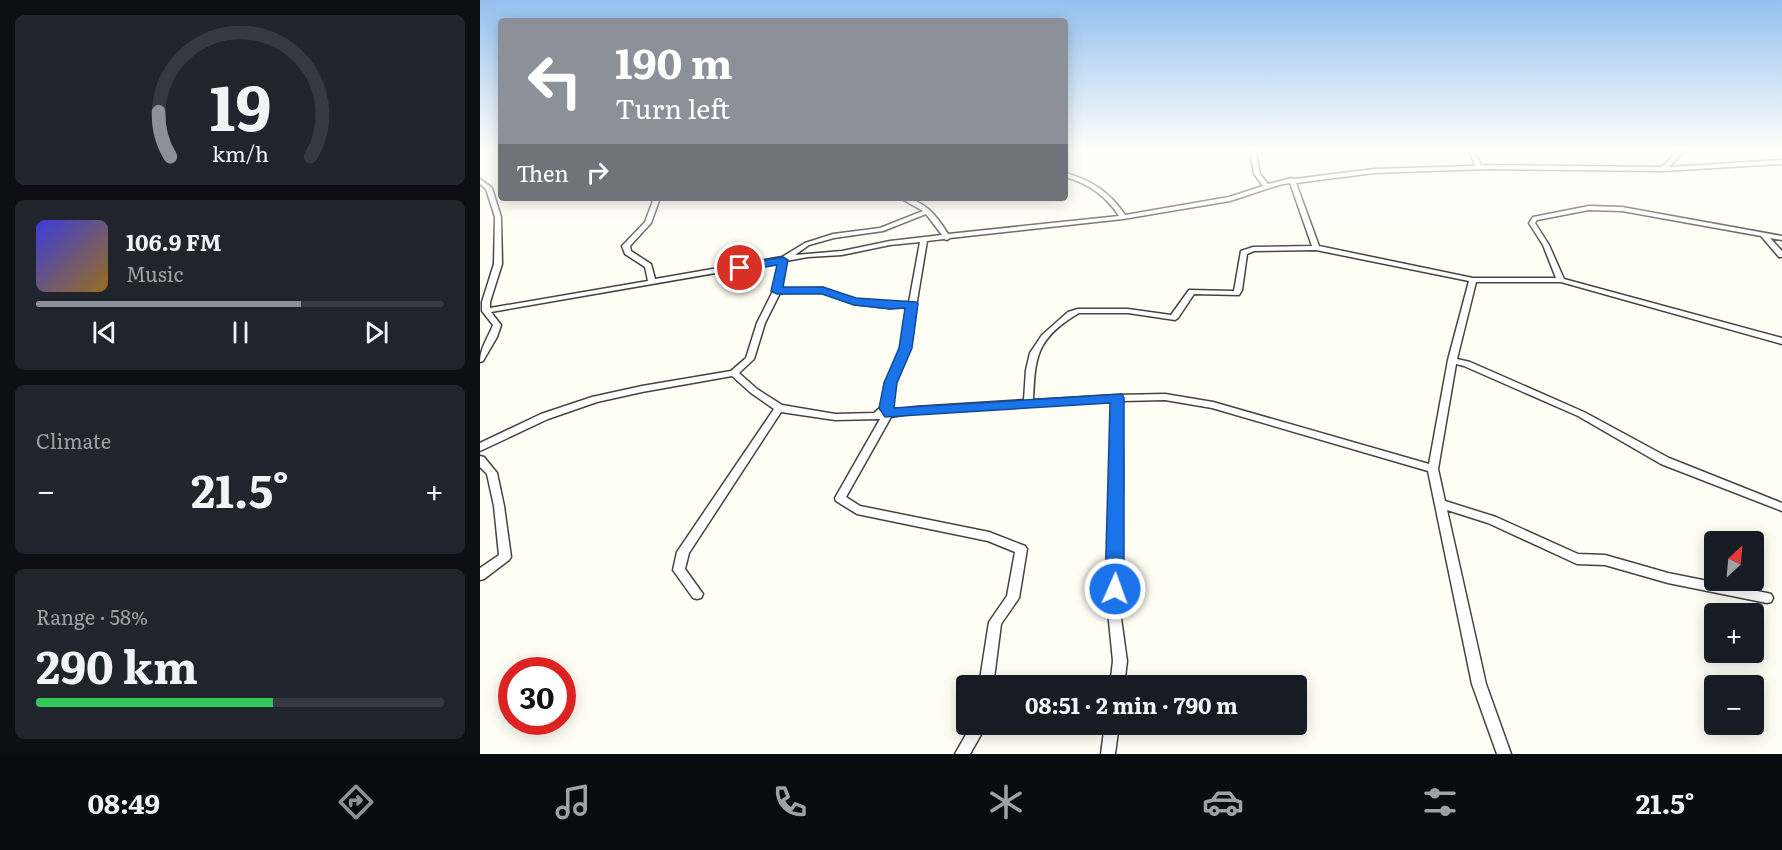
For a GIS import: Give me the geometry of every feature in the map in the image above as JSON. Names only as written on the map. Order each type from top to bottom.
[{"type":"street","points":[[480,359],[494,337],[497,325],[486,310],[486,302],[498,264],[498,217],[492,188],[485,184]]},
{"type":"street","points":[[1090,184],[1105,193],[1123,217]]},
{"type":"street","points":[[486,310],[808,255],[842,254],[924,239],[1123,217],[1230,199],[1269,184]]},
{"type":"street","points":[[1293,184],[1316,248]]},
{"type":"street","points":[[652,283],[648,266],[628,252],[626,246],[648,223],[656,201]]},
{"type":"street","points":[[911,201],[922,205],[928,211],[947,238]]},
{"type":"street","points":[[1561,280],[1546,245],[1532,223],[1535,218],[1589,208],[1622,209],[1782,238]]},
{"type":"street","points":[[480,447],[563,408],[580,403],[612,394],[734,373],[750,359],[761,322],[777,291],[783,260],[807,244],[832,236],[881,230],[928,211]]},
{"type":"street","points":[[1764,236],[1782,255]]},
{"type":"street","points":[[924,239],[905,348],[890,383],[888,411],[840,498],[857,510],[989,537],[1021,549],[1013,598],[995,622],[988,675]]},
{"type":"street","points":[[1028,404],[1032,356],[1037,345],[1070,314],[1128,311],[1172,318],[1192,292],[1236,293],[1244,253],[1274,247],[1316,248],[1473,280],[1561,280],[1782,342]]},
{"type":"street","points":[[1473,280],[1452,360],[1433,469],[1479,684],[1504,754]]},
{"type":"street","points":[[777,291],[823,290],[854,302],[890,306],[912,304]]},
{"type":"street","points":[[1452,360],[1467,364],[1581,414],[1659,455],[1665,461],[1782,507]]},
{"type":"street","points":[[734,373],[754,391],[779,408],[835,417],[876,416],[888,411],[1165,397],[1213,405],[1433,469]]},
{"type":"street","points":[[1117,398],[1118,477],[1114,611],[1120,661],[1118,675]]},
{"type":"street","points":[[697,594],[679,570],[682,552],[779,408]]},
{"type":"street","points":[[480,460],[492,473],[500,506],[505,556],[480,575]]},
{"type":"street","points":[[1441,504],[1492,520],[1577,559],[1605,560],[1668,578],[1767,598]]},
{"type":"street","points":[[962,754],[973,735]]},
{"type":"street","points":[[1108,754],[1111,735]]},
{"type":"route","points":[[740,268],[783,260],[777,291],[823,290],[854,302],[890,306],[912,304],[905,348],[890,383],[886,408],[890,414],[915,410],[1117,398],[1118,477],[1115,589]]}]
